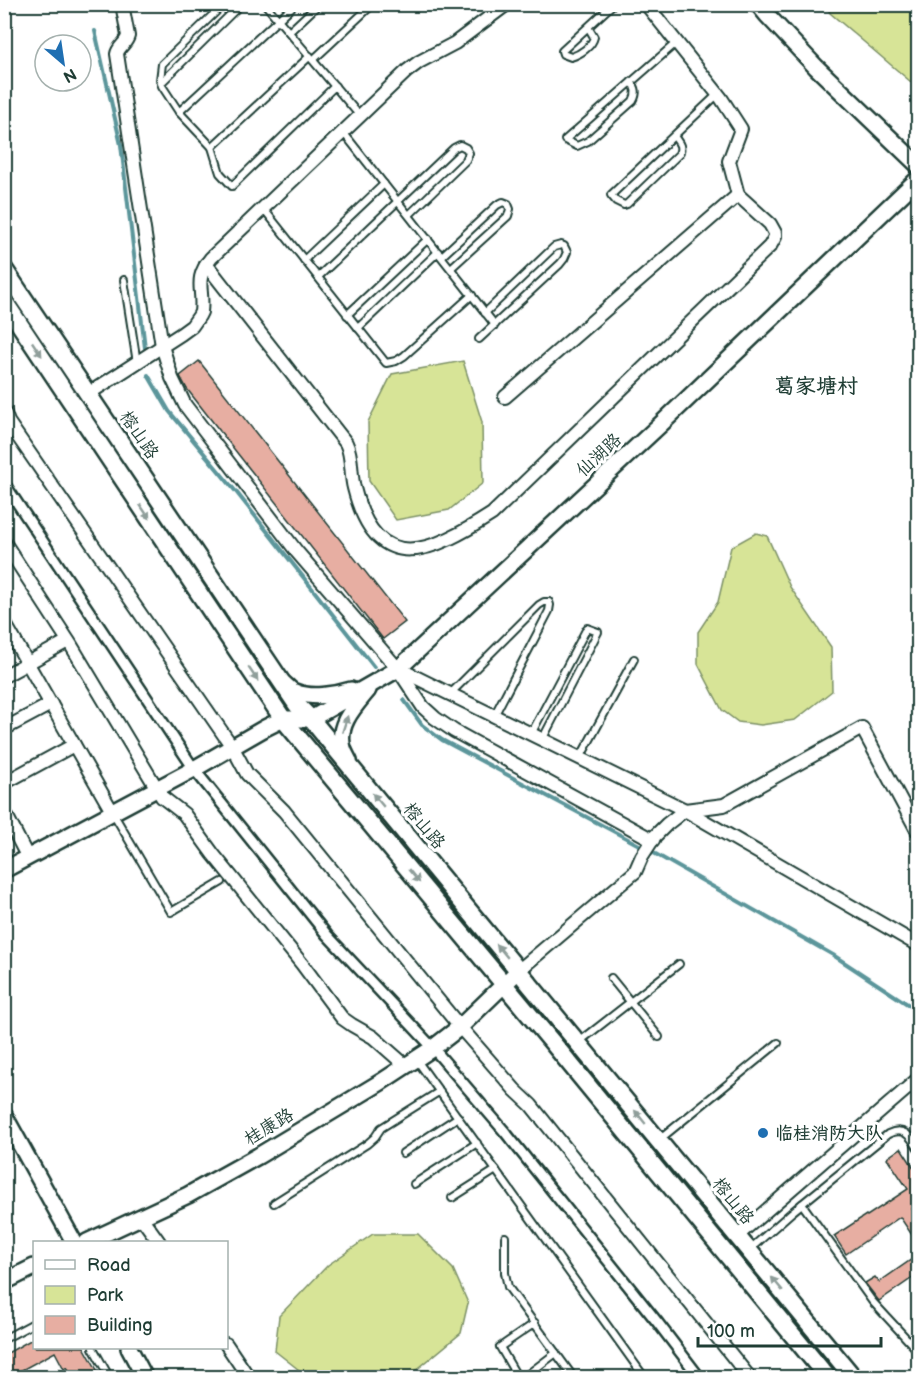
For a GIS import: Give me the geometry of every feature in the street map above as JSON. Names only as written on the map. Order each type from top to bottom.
[{"type":"main road","name":"榕山路","points":[[4,269],[297,705],[355,772],[854,1377]]},
{"type":"main road","name":"榕山路","points":[[4,301],[283,719],[828,1377]]},
{"type":"street","points":[[122,4],[128,36],[117,54],[162,346],[172,378],[192,417],[297,552],[398,669],[423,707],[443,724],[653,840]]},
{"type":"street","points":[[88,394],[192,326],[202,306],[199,285],[206,264],[407,70],[455,43],[507,4]]},
{"type":"street","points":[[206,264],[346,443],[349,450],[350,473],[359,506],[378,537],[387,545],[399,549],[416,549],[435,545],[460,533],[492,514],[770,246],[775,237],[774,228],[738,195],[729,160],[741,129],[718,94],[646,4]]},
{"type":"street","points":[[758,4],[816,67],[918,165]]},
{"type":"street","name":"仙湖路","points":[[311,719],[398,669],[918,179]]},
{"type":"street","points":[[505,397],[738,195]]},
{"type":"street","points":[[4,411],[8,422],[233,748],[247,774],[284,811],[460,1027],[531,1105],[750,1377]]},
{"type":"street","points":[[4,483],[194,769],[327,935],[433,1048],[505,1132],[700,1377]]},
{"type":"street","points":[[4,542],[68,640],[162,797],[184,814],[342,1018],[411,1062]]},
{"type":"street","points":[[4,622],[113,813]]},
{"type":"street","points":[[4,676],[68,640]]},
{"type":"street","points":[[398,669],[685,810],[918,945]]},
{"type":"street","points":[[283,683],[294,692],[315,696],[340,693],[374,682]]},
{"type":"street","points":[[355,772],[342,747],[342,734],[348,715],[374,682]]},
{"type":"street","points":[[265,728],[272,703]]},
{"type":"street","points":[[4,729],[51,704]]},
{"type":"street","points":[[4,870],[283,719],[311,719]]},
{"type":"street","points":[[265,728],[283,729],[299,739]]},
{"type":"street","points":[[518,970],[635,872],[653,840],[667,824],[685,810],[724,805],[862,728],[918,832]]},
{"type":"street","points":[[4,783],[74,745]]},
{"type":"street","points":[[4,811],[28,858]]},
{"type":"street","name":"桂康路","points":[[89,1241],[188,1195],[258,1156],[411,1062],[460,1027],[518,970]]},
{"type":"street","points":[[737,1236],[918,1079]]},
{"type":"street","points":[[4,1115],[73,1241]]},
{"type":"street","points":[[141,1217],[158,1241]]},
{"type":"street","points":[[4,1282],[33,1267]]},
{"type":"street","points":[[228,1347],[249,1377]]},
{"type":"street","points":[[130,1349],[144,1377]]},
{"type":"lane","points":[[224,4],[162,64],[160,73],[161,83],[179,112],[212,147],[220,173],[232,186],[335,86]]},
{"type":"lane","points":[[161,83],[241,4]]},
{"type":"lane","points":[[265,4],[360,116]]},
{"type":"lane","points":[[179,112],[295,4]]},
{"type":"lane","points":[[289,32],[319,4]]},
{"type":"lane","points":[[212,147],[373,4]]},
{"type":"lane","points":[[588,27],[594,37],[591,44],[576,56],[563,54],[562,51],[588,27],[613,4]]},
{"type":"lane","points":[[631,82],[637,95],[588,141],[577,146],[565,140],[631,82],[676,43]]},
{"type":"lane","points":[[674,136],[680,145],[679,154],[627,204],[616,201],[611,195],[718,94]]},
{"type":"lane","points":[[343,132],[495,325]]},
{"type":"lane","points":[[318,277],[457,146],[468,150],[466,160],[409,215]]},
{"type":"lane","points":[[304,260],[384,183]]},
{"type":"lane","points":[[358,328],[496,205],[503,202],[508,204],[510,211],[508,216],[451,268]]},
{"type":"lane","points":[[263,208],[386,363],[394,362],[404,356],[472,295]]},
{"type":"lane","points":[[347,315],[428,239]]},
{"type":"lane","points":[[479,339],[560,264],[567,252],[564,246],[554,247],[485,313]]},
{"type":"lane","points":[[124,280],[137,364]]},
{"type":"lane","points":[[449,694],[539,605],[549,602],[549,611],[494,716]]},
{"type":"lane","points":[[587,628],[598,632],[536,737],[587,628]]},
{"type":"lane","points":[[579,758],[634,659]]},
{"type":"lane","points":[[113,813],[171,912],[222,882]]},
{"type":"lane","points":[[578,1043],[679,964]]},
{"type":"lane","points":[[611,978],[659,1037]]},
{"type":"lane","points":[[658,1140],[778,1043]]},
{"type":"lane","points":[[411,1062],[440,1091],[645,1377]]},
{"type":"lane","points":[[274,1203],[367,1144],[381,1128],[440,1091]]},
{"type":"lane","points":[[403,1153],[458,1117]]},
{"type":"lane","points":[[749,1250],[880,1139],[897,1130],[904,1132],[918,1148]]},
{"type":"lane","points":[[414,1184],[477,1143]]},
{"type":"lane","points":[[452,1198],[496,1170]]},
{"type":"lane","points":[[802,1204],[872,1301],[918,1351]]},
{"type":"lane","points":[[505,1237],[508,1287],[574,1377]]},
{"type":"lane","points":[[518,1377],[500,1347],[535,1323]]},
{"type":"lane","points":[[4,1339],[33,1324]]},
{"type":"lane","points":[[94,1349],[110,1377]]},
{"type":"lane","points":[[523,1377],[556,1353]]},
{"type":"green space","points":[[826,5],[918,5],[918,88],[830,13]]},
{"type":"green space","points":[[463,361],[482,422],[483,483],[449,510],[396,520],[369,481],[368,422],[392,374]]},
{"type":"green space","points":[[756,533],[767,536],[790,587],[831,647],[832,691],[795,720],[761,725],[738,722],[722,710],[698,664],[698,632],[718,602],[731,547]]},
{"type":"green space","points":[[373,1234],[418,1234],[453,1269],[468,1303],[461,1333],[409,1376],[401,1378],[308,1377],[275,1351],[279,1316],[328,1265]]},
{"type":"building","points":[[199,361],[405,622],[383,639],[187,389],[180,376]]},
{"type":"building","points":[[901,1148],[918,1174],[918,1204],[912,1209],[918,1219],[918,1244],[900,1217],[846,1254],[834,1236],[908,1189],[887,1158]]},
{"type":"building","points":[[918,1255],[918,1274],[879,1301],[865,1283],[875,1277],[879,1282]]},
{"type":"building","points":[[33,1339],[33,1349],[85,1349],[101,1377],[73,1377],[67,1367],[64,1369],[55,1352],[9,1377],[4,1377],[4,1355]]},
{"type":"waterway","points":[[95,31],[121,145],[145,348]]},
{"type":"waterway","points":[[148,375],[169,411],[237,493],[374,667]]},
{"type":"waterway","points":[[404,700],[422,725],[442,740],[641,846]]},
{"type":"waterway","points":[[652,852],[833,955],[918,1011]]},
{"type":"place","name":"临桂消防大队","points":[[763,1133]]},
{"type":"district","name":"葛家塘村","points":[[816,386]]}]
